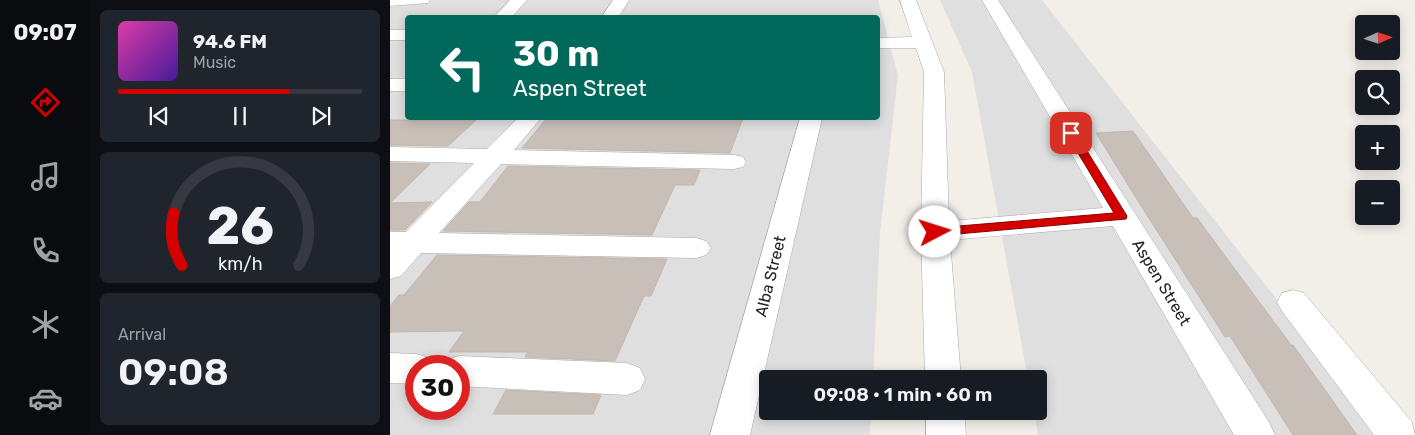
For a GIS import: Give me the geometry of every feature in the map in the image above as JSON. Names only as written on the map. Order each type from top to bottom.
[{"type":"street","points":[[390,1],[422,0]]},
{"type":"street","points":[[504,15],[519,0]]},
{"type":"street","points":[[611,15],[621,0]]},
{"type":"street","points":[[908,0],[934,72],[935,232],[943,370]]},
{"type":"street","name":"Aspen Street","points":[[990,0],[1255,435]]},
{"type":"street","points":[[390,35],[405,35]]},
{"type":"street","points":[[880,43],[923,42]]},
{"type":"street","points":[[390,85],[405,85]]},
{"type":"street","points":[[390,268],[402,242],[496,155],[528,120]]},
{"type":"street","name":"Alba Street","points":[[730,435],[810,120]]},
{"type":"street","points":[[390,154],[734,162]]},
{"type":"street","points":[[935,232],[1122,216]]},
{"type":"street","points":[[402,242],[696,248]]},
{"type":"street","points":[[1293,302],[1398,435]]},
{"type":"street","points":[[390,368],[405,369]]},
{"type":"street","points":[[470,372],[627,379]]},
{"type":"street","points":[[945,420],[946,435]]},
{"type":"shaded area","points":[[390,0],[878,0],[898,75],[880,233],[873,370],[759,370],[759,420],[871,420],[870,435],[390,435]]},
{"type":"shaded area","points":[[940,0],[1042,0],[1383,435],[1038,435],[1036,420],[1047,420],[1047,370],[1026,370],[972,72]]},
{"type":"building","points":[[390,120],[476,120],[448,146],[390,145]]},
{"type":"building","points":[[545,120],[742,120],[730,153],[522,148]]},
{"type":"building","points":[[1133,131],[1193,218],[1197,218],[1291,345],[1293,345],[1357,435],[1293,435],[1230,336],[1225,337],[1096,133]]},
{"type":"building","points":[[390,163],[430,164],[390,203]]},
{"type":"building","points":[[508,166],[700,170],[694,185],[675,185],[652,235],[443,231],[469,202],[480,202]]},
{"type":"building","points":[[432,202],[405,230],[390,230],[390,203]]},
{"type":"building","points":[[437,255],[667,259],[651,296],[644,296],[615,361],[525,357],[528,352],[449,352],[464,331],[390,332],[390,306],[399,295],[404,295]]},
{"type":"building","points":[[506,390],[601,395],[593,414],[493,414]]},
{"type":"route","points":[[935,232],[1122,216],[1071,133]]}]
